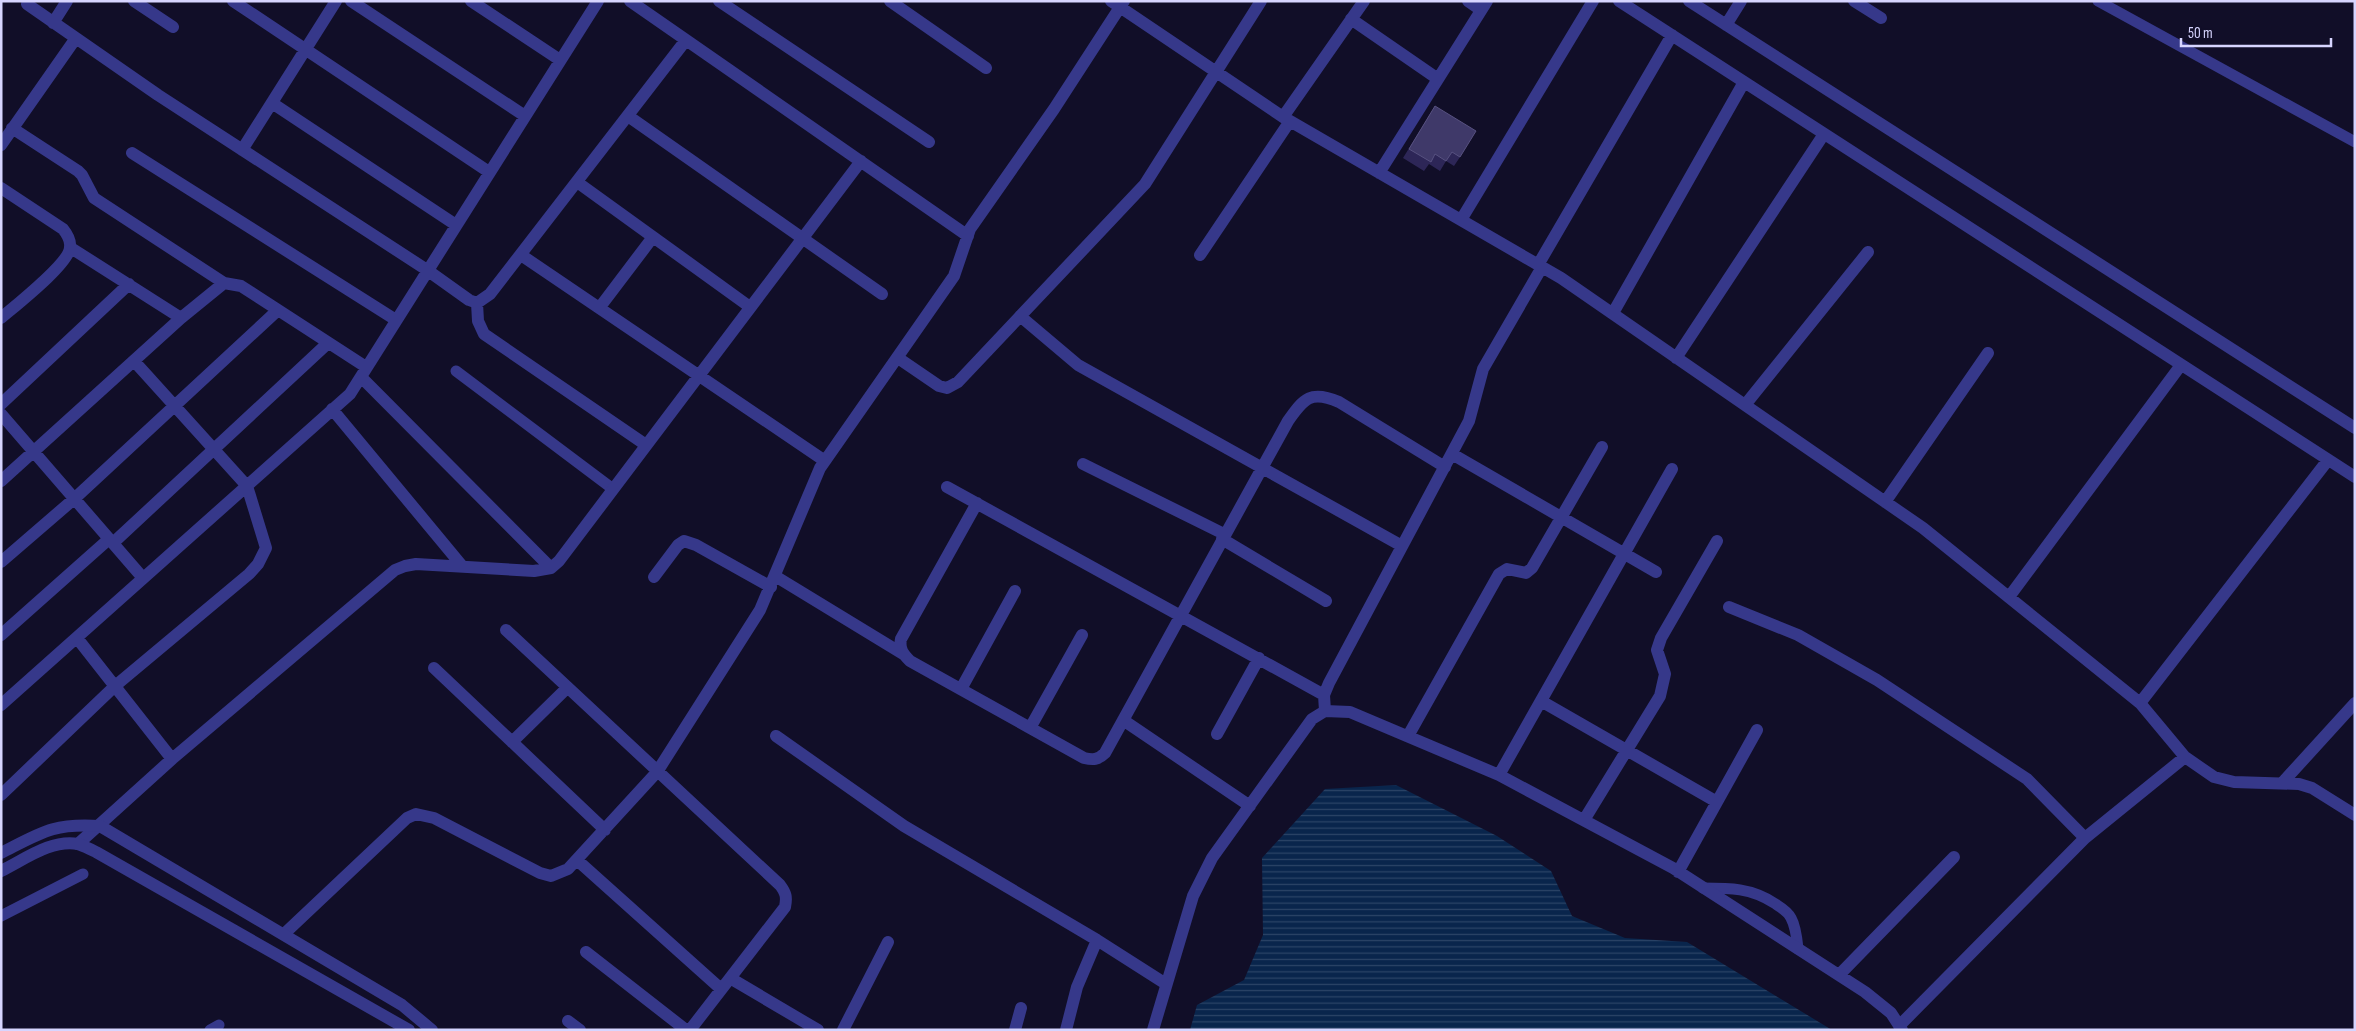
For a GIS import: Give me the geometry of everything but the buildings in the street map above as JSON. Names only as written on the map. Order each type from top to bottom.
[{"type":"street","points":[[54,22],[67,1]]},
{"type":"street","points":[[134,1],[173,27]]},
{"type":"street","points":[[233,1],[490,172]]},
{"type":"street","points":[[242,150],[336,1]]},
{"type":"street","points":[[351,1],[525,116]]},
{"type":"street","points":[[471,1],[560,60]]},
{"type":"street","points":[[1,705],[350,394],[598,1]]},
{"type":"street","points":[[630,1],[968,236]]},
{"type":"street","points":[[720,1],[929,142]]},
{"type":"street","points":[[890,1],[986,68]]},
{"type":"street","points":[[898,358],[939,386],[947,388],[958,382],[1145,184],[1261,1]]},
{"type":"street","points":[[1379,173],[1484,6],[1468,1]]},
{"type":"street","points":[[1461,220],[1593,1]]},
{"type":"street","points":[[1619,1],[2355,477]]},
{"type":"street","points":[[1689,1],[2355,428]]},
{"type":"street","points":[[1726,25],[1741,1]]},
{"type":"street","points":[[1854,1],[1881,18]]},
{"type":"street","points":[[1200,254],[1362,2]]},
{"type":"street","points":[[284,934],[407,818],[416,814],[434,818],[540,873],[551,876],[560,874],[577,860],[657,772],[760,610],[820,468],[954,276],[970,229],[1054,108],[1118,3],[1286,119],[1540,266],[1613,313],[1923,528],[2140,703],[2185,757],[2214,777],[2234,782],[2300,784],[2312,788],[2355,815]]},
{"type":"street","points":[[27,4],[242,150],[427,270],[469,300],[477,302],[485,300],[490,294],[686,40]]},
{"type":"street","points":[[1351,19],[1438,79]]},
{"type":"street","points":[[1326,711],[1324,695],[1329,683],[1469,421],[1483,369],[1672,35]]},
{"type":"street","points":[[1,145],[76,38]]},
{"type":"street","points":[[1613,313],[1744,82]]},
{"type":"street","points":[[272,103],[456,225]]},
{"type":"street","points":[[628,116],[882,294]]},
{"type":"street","points":[[12,128],[78,171],[94,198],[224,283],[241,286],[328,342],[363,372],[551,568]]},
{"type":"street","points":[[1676,358],[1824,134]]},
{"type":"street","points":[[132,153],[396,320]]},
{"type":"street","points":[[78,844],[172,759],[395,570],[416,564],[534,571],[551,568],[700,375],[861,161]]},
{"type":"street","points":[[577,182],[750,307]]},
{"type":"street","points":[[1,188],[63,229],[69,238],[71,248],[61,264],[1,318]]},
{"type":"street","points":[[600,307],[653,237]]},
{"type":"street","points":[[71,248],[181,318]]},
{"type":"street","points":[[1745,405],[1868,252]]},
{"type":"street","points":[[521,255],[825,461]]},
{"type":"street","points":[[1,481],[181,318],[224,283]]},
{"type":"street","points":[[1,404],[128,284]]},
{"type":"street","points":[[477,302],[478,321],[484,334],[646,445]]},
{"type":"street","points":[[1,562],[74,499],[278,310]]},
{"type":"street","points":[[1020,316],[1078,365],[1262,466],[1402,546]]},
{"type":"street","points":[[1,635],[111,541],[214,449],[328,342]]},
{"type":"street","points":[[1885,502],[1988,353]]},
{"type":"street","points":[[1,795],[115,686],[258,564],[266,548],[247,486],[134,361]]},
{"type":"street","points":[[2009,597],[2182,365]]},
{"type":"street","points":[[654,576],[678,545],[684,541],[696,545],[773,581],[903,654],[910,661],[1084,758],[1092,760],[1100,758],[1105,753],[1262,466],[1296,410],[1305,400],[1315,396],[1324,396],[1340,402],[1445,467]]},
{"type":"street","points":[[332,409],[462,567]]},
{"type":"street","points":[[1,414],[143,578]]},
{"type":"street","points":[[1408,736],[1499,574],[1507,569],[1522,572],[1529,571],[1562,518],[1602,447]]},
{"type":"street","points":[[1452,454],[1656,572]]},
{"type":"street","points":[[2140,703],[2328,460]]},
{"type":"street","points":[[1083,464],[1223,537],[1326,601]]},
{"type":"street","points":[[1499,775],[1672,469]]},
{"type":"street","points":[[947,486],[1324,695]]},
{"type":"street","points":[[903,654],[900,646],[902,639],[977,503]]},
{"type":"street","points":[[1584,820],[1625,750],[1660,696],[1665,674],[1657,650],[1661,638],[1717,541]]},
{"type":"street","points":[[961,689],[1015,591]]},
{"type":"street","points":[[1729,607],[1798,635],[1877,680],[2027,779],[2085,838]]},
{"type":"street","points":[[506,630],[780,885],[785,892],[785,907],[690,1030]]},
{"type":"street","points":[[1030,728],[1082,635]]},
{"type":"street","points":[[77,638],[172,759]]},
{"type":"street","points":[[1217,734],[1259,658]]},
{"type":"street","points":[[434,668],[605,830]]},
{"type":"street","points":[[512,742],[567,688]]},
{"type":"street","points":[[1540,701],[1718,802]]},
{"type":"street","points":[[2283,782],[2355,703]]},
{"type":"street","points":[[1153,1030],[1193,896],[1212,858],[1312,718],[1326,711],[1350,712],[1408,736],[1499,775],[1584,820],[1678,872],[1865,992],[1891,1013],[1900,1028],[2085,838],[2185,757]]},
{"type":"street","points":[[1123,720],[1250,806]]},
{"type":"street","points":[[1678,872],[1757,730]]},
{"type":"street","points":[[776,736],[904,826],[1096,940],[1166,984]]},
{"type":"street","points":[[1,852],[48,829],[79,825],[100,826],[402,1005],[432,1030]]},
{"type":"street","points":[[1,871],[50,847],[78,844],[96,852],[409,1030]]},
{"type":"street","points":[[1839,975],[1954,857]]},
{"type":"street","points":[[577,860],[722,989]]},
{"type":"street","points":[[1066,1030],[1077,987],[1096,940]]},
{"type":"street","points":[[843,1030],[888,942]]},
{"type":"street","points":[[586,952],[686,1030]]},
{"type":"street","points":[[730,978],[818,1030]]},
{"type":"street","points":[[1015,1030],[1021,1008]]},
{"type":"street","points":[[568,1021],[580,1030]]},
{"type":"lane","points":[[2098,1],[2355,142]]},
{"type":"lane","points":[[456,371],[613,489]]},
{"type":"lane","points":[[1,916],[83,874]]},
{"type":"lane","points":[[1703,888],[1734,888],[1752,891],[1765,897],[1785,911],[1791,918],[1798,949]]},
{"type":"water","points":[[1396,785],[1497,836],[1551,871],[1572,916],[1625,938],[1687,942],[1832,1030],[1190,1030],[1197,1005],[1244,980],[1263,935],[1262,858],[1325,789]]}]
